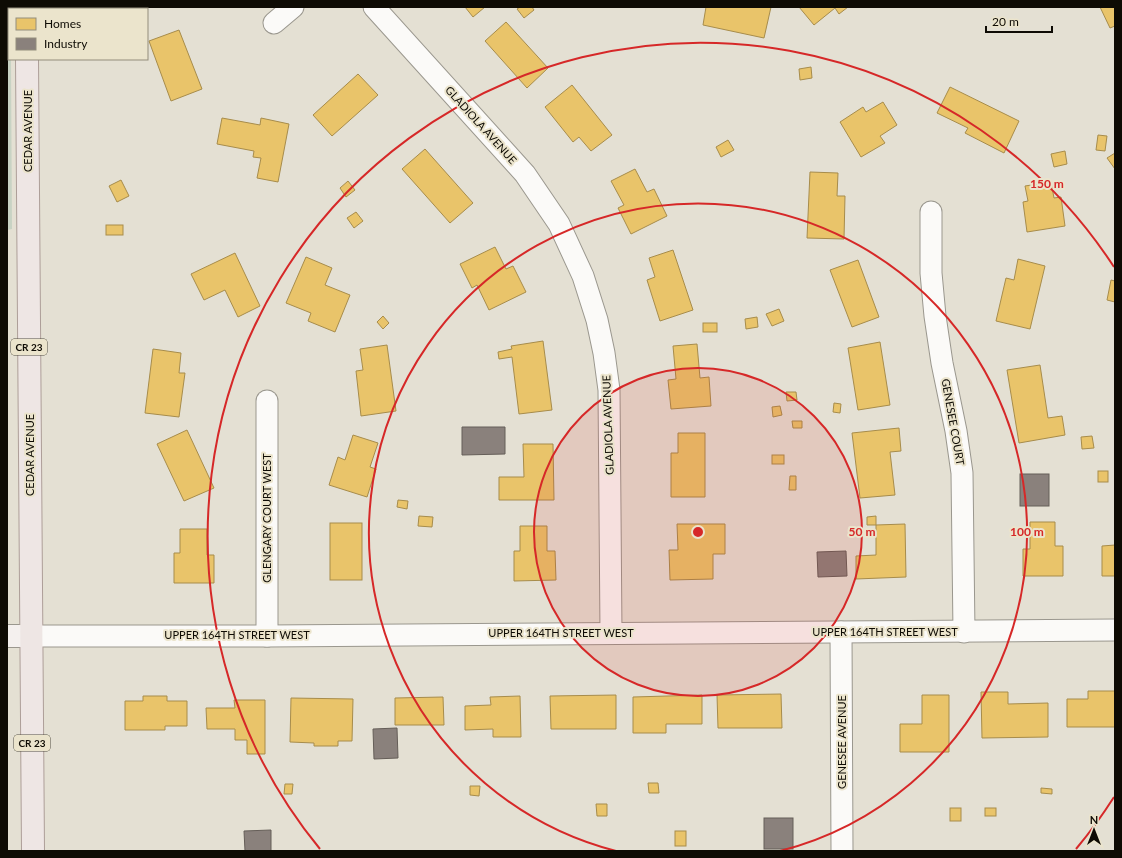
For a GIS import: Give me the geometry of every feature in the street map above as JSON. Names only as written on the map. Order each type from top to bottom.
[{"type":"main road","name":"CEDAR AVENUE","points":[[27,60],[33,851]]},
{"type":"street","points":[[274,23],[293,7]]},
{"type":"street","name":"GLADIOLA AVENUE","points":[[374,7],[525,174],[559,224],[583,276],[597,320],[604,353],[609,390],[611,633]]},
{"type":"street","name":"GENESEE COURT","points":[[931,212],[931,273],[935,316],[962,472],[964,632]]},
{"type":"street","name":"GLENGARY COURT WEST","points":[[267,401],[268,636]]},
{"type":"street","name":"UPPER 164TH STREET WEST","points":[[7,636],[268,636],[1115,630]]},
{"type":"street","name":"GENESEE AVENUE","points":[[841,632],[842,851]]},
{"type":"green space","points":[[7,7],[10,7],[8,8],[8,60],[11,60],[12,229],[7,230]]},
{"type":"building: Homes","points":[[465,7],[485,7],[473,17]]},
{"type":"building: Homes","points":[[520,7],[532,7],[534,10],[524,18],[517,9]]},
{"type":"building: Homes","points":[[706,7],[771,7],[764,38],[703,25]]},
{"type":"building: Homes","points":[[799,7],[848,7],[839,14],[835,8],[814,25]]},
{"type":"building: Homes","points":[[1100,7],[1115,7],[1115,26],[1110,28]]},
{"type":"building: Homes","points":[[506,22],[548,68],[527,88],[485,41]]},
{"type":"building: Homes","points":[[179,30],[202,89],[171,101],[149,41]]},
{"type":"building: Homes","points":[[811,67],[812,78],[800,80],[799,69]]},
{"type":"building: Homes","points":[[358,74],[378,95],[332,136],[313,115]]},
{"type":"building: Homes","points":[[572,85],[612,135],[591,151],[579,137],[573,142],[545,107]]},
{"type":"building: Homes","points":[[950,87],[1019,121],[1004,153],[965,133],[968,128],[937,113]]},
{"type":"building: Homes","points":[[883,102],[897,125],[880,136],[885,143],[861,157],[840,122],[863,107],[866,112]]},
{"type":"building: Homes","points":[[222,118],[260,125],[261,118],[289,124],[278,182],[257,178],[261,158],[253,157],[254,151],[217,144]]},
{"type":"building: Homes","points":[[1098,135],[1107,136],[1105,151],[1096,150]]},
{"type":"building: Homes","points":[[728,140],[734,150],[721,157],[716,147]]},
{"type":"building: Homes","points":[[425,149],[473,203],[450,223],[402,169]]},
{"type":"building: Homes","points":[[1065,151],[1067,164],[1054,167],[1051,154]]},
{"type":"building: Homes","points":[[1115,153],[1115,169],[1107,158]]},
{"type":"building: Homes","points":[[635,169],[647,192],[654,189],[667,216],[631,234],[618,208],[624,205],[611,181]]},
{"type":"building: Homes","points":[[810,172],[838,173],[837,196],[845,196],[844,239],[807,238]]},
{"type":"building: Homes","points":[[121,180],[129,196],[117,202],[109,186]]},
{"type":"building: Homes","points":[[348,181],[355,190],[346,197],[340,188]]},
{"type":"building: Homes","points":[[1051,182],[1054,198],[1061,197],[1065,226],[1027,232],[1023,202],[1028,201],[1025,186]]},
{"type":"building: Homes","points":[[356,212],[363,221],[354,228],[347,218]]},
{"type":"building: Homes","points":[[106,225],[123,225],[123,235],[106,235]]},
{"type":"building: Homes","points":[[495,247],[506,269],[513,266],[526,292],[489,310],[477,285],[472,288],[460,264]]},
{"type":"building: Homes","points":[[673,250],[693,310],[660,321],[647,280],[655,277],[649,258]]},
{"type":"building: Homes","points":[[235,253],[260,306],[238,317],[225,290],[204,300],[191,274]]},
{"type":"building: Homes","points":[[306,257],[332,268],[325,285],[350,295],[335,332],[308,321],[311,313],[286,303]]},
{"type":"building: Homes","points":[[1018,259],[1045,266],[1030,329],[996,321],[1006,278],[1014,280]]},
{"type":"building: Homes","points":[[858,260],[879,317],[852,327],[830,270]]},
{"type":"building: Homes","points":[[1111,280],[1115,281],[1115,302],[1107,300]]},
{"type":"building: Homes","points":[[779,309],[784,321],[772,326],[766,314]]},
{"type":"building: Homes","points":[[383,316],[389,323],[383,329],[377,322]]},
{"type":"building: Homes","points":[[757,317],[758,327],[746,329],[745,319]]},
{"type":"building: Homes","points":[[703,323],[717,323],[717,332],[703,332]]},
{"type":"building: Homes","points":[[543,341],[552,410],[519,414],[512,357],[499,359],[498,352],[512,349],[511,346]]},
{"type":"building: Homes","points":[[880,342],[890,405],[858,410],[848,348]]},
{"type":"building: Homes","points":[[697,344],[700,378],[709,377],[711,406],[671,409],[668,380],[676,379],[673,346]]},
{"type":"building: Homes","points":[[387,345],[396,411],[361,416],[356,371],[363,370],[360,349]]},
{"type":"building: Homes","points":[[153,349],[181,353],[179,373],[185,373],[179,417],[145,413]]},
{"type":"building: Homes","points":[[1040,365],[1048,418],[1062,416],[1065,435],[1019,443],[1007,370]]},
{"type":"building: Homes","points":[[786,392],[796,392],[797,400],[787,401]]},
{"type":"building: Homes","points":[[834,403],[841,404],[840,413],[833,412]]},
{"type":"building: Homes","points":[[780,406],[782,415],[773,417],[772,407]]},
{"type":"building: Homes","points":[[792,421],[802,421],[802,428],[793,428]]},
{"type":"building: Homes","points":[[899,428],[901,451],[890,452],[895,495],[860,498],[852,433]]},
{"type":"building: Homes","points":[[187,430],[214,488],[184,501],[157,444]]},
{"type":"building: Homes","points":[[678,433],[705,433],[705,497],[671,497],[671,453],[678,453]]},
{"type":"building: Homes","points":[[353,435],[378,443],[370,467],[376,469],[367,497],[329,485],[338,457],[345,460]]},
{"type":"building: Homes","points":[[1092,436],[1094,448],[1082,449],[1081,437]]},
{"type":"building: Homes","points":[[523,444],[553,444],[554,500],[499,500],[499,477],[524,477]]},
{"type":"building: Homes","points":[[772,455],[784,455],[784,464],[772,464]]},
{"type":"building: Homes","points":[[1098,471],[1108,471],[1108,482],[1098,482]]},
{"type":"building: Homes","points":[[790,476],[796,476],[796,490],[789,490]]},
{"type":"building: Homes","points":[[398,500],[408,501],[407,509],[397,507]]},
{"type":"building: Homes","points":[[419,516],[433,517],[432,527],[418,526]]},
{"type":"building: Homes","points":[[876,516],[876,525],[867,525],[867,517]]},
{"type":"building: Homes","points":[[1030,522],[1055,522],[1055,546],[1063,546],[1063,576],[1023,576],[1023,549],[1030,549]]},
{"type":"building: Homes","points":[[330,523],[362,523],[362,580],[330,580]]},
{"type":"building: Homes","points":[[677,524],[725,524],[725,554],[713,554],[713,579],[670,580],[669,550],[678,550]]},
{"type":"building: Homes","points":[[905,524],[906,577],[856,579],[856,556],[876,555],[876,525]]},
{"type":"building: Homes","points":[[520,526],[547,526],[547,551],[555,551],[556,580],[514,581],[514,551],[520,551]]},
{"type":"building: Homes","points":[[180,529],[207,529],[207,555],[214,555],[214,583],[174,583],[174,553],[180,553]]},
{"type":"building: Homes","points":[[1115,545],[1115,576],[1102,576],[1102,546]]},
{"type":"building: Homes","points":[[1088,691],[1115,691],[1115,727],[1067,727],[1067,699],[1088,699]]},
{"type":"building: Homes","points":[[981,692],[1008,692],[1008,704],[1048,703],[1048,737],[982,738]]},
{"type":"building: Homes","points":[[781,694],[782,728],[718,728],[717,695]]},
{"type":"building: Homes","points":[[616,695],[616,729],[551,729],[550,696]]},
{"type":"building: Homes","points":[[702,695],[702,724],[666,724],[666,733],[633,733],[633,697]]},
{"type":"building: Homes","points":[[922,695],[949,695],[949,752],[900,752],[900,724],[922,724]]},
{"type":"building: Homes","points":[[143,696],[167,696],[167,701],[187,701],[187,726],[165,726],[165,730],[125,730],[125,701],[143,701]]},
{"type":"building: Homes","points":[[520,696],[521,737],[493,737],[493,729],[465,730],[465,706],[491,705],[490,697]]},
{"type":"building: Homes","points":[[443,697],[444,725],[395,725],[395,698]]},
{"type":"building: Homes","points":[[291,698],[353,699],[352,741],[338,741],[338,746],[314,746],[314,743],[290,742]]},
{"type":"building: Homes","points":[[234,700],[265,700],[265,754],[247,754],[247,740],[235,740],[235,729],[207,729],[206,708],[235,708]]},
{"type":"building: Homes","points":[[648,783],[658,783],[659,793],[649,793]]},
{"type":"building: Homes","points":[[285,784],[293,784],[292,794],[284,794]]},
{"type":"building: Homes","points":[[470,786],[480,786],[479,796],[470,795]]},
{"type":"building: Homes","points":[[1041,788],[1052,789],[1052,794],[1041,793]]},
{"type":"building: Homes","points":[[596,804],[607,804],[607,816],[597,816]]},
{"type":"building: Homes","points":[[950,808],[961,808],[961,821],[950,821]]},
{"type":"building: Homes","points":[[985,808],[996,808],[996,816],[985,816]]},
{"type":"building: Homes","points":[[675,831],[686,831],[686,846],[675,846]]},
{"type":"building: Industry","points":[[462,427],[505,427],[505,454],[462,455]]},
{"type":"building: Industry","points":[[1020,474],[1049,474],[1049,506],[1020,506]]},
{"type":"building: Industry","points":[[846,551],[847,576],[818,577],[817,552]]},
{"type":"building: Industry","points":[[397,728],[398,758],[374,759],[373,729]]},
{"type":"building: Industry","points":[[764,818],[793,818],[793,849],[764,849]]},
{"type":"building: Industry","points":[[271,830],[271,851],[245,851],[244,831]]}]
